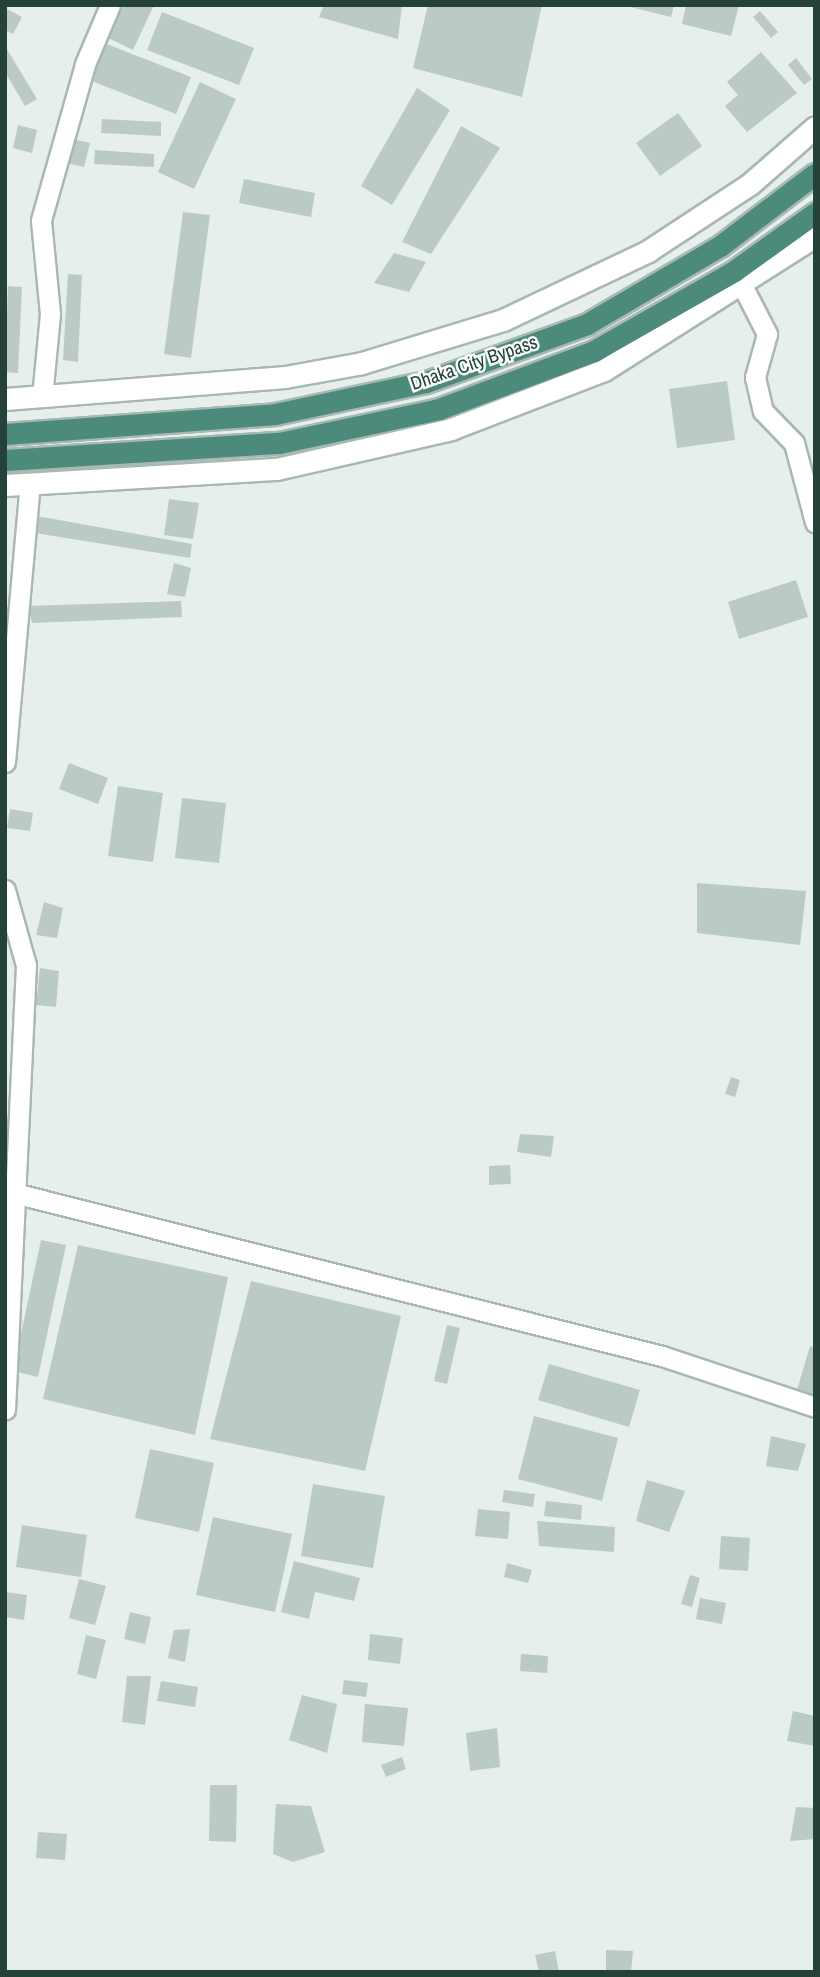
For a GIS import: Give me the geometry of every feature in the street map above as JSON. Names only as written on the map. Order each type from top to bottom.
[{"type":"highway","name":"Dhaka City Bypass","points":[[5,434],[275,414],[426,382],[587,324],[720,246],[815,174]]},
{"type":"highway","name":"Dhaka City Bypass","points":[[5,460],[279,443],[439,409],[594,351],[734,271],[815,213]]},
{"type":"main road","points":[[5,399],[285,377],[362,363],[503,320],[648,251],[750,184],[815,127]]},
{"type":"main road","points":[[5,485],[277,469],[451,429],[604,370],[743,287],[815,236]]},
{"type":"street","points":[[42,397],[50,314],[41,220],[85,64],[110,5]]},
{"type":"street","points":[[743,287],[767,334],[755,377],[763,411],[794,443],[815,522]]},
{"type":"street","points":[[5,762],[30,484]]},
{"type":"street","points":[[5,890],[26,965],[18,1194],[5,1410]]},
{"type":"street","points":[[18,1194],[662,1356],[815,1407]]},
{"type":"building","points":[[124,5],[154,5],[133,50],[108,38]]},
{"type":"building","points":[[324,5],[402,5],[398,39],[319,17]]},
{"type":"building","points":[[428,5],[542,5],[522,97],[413,68]]},
{"type":"building","points":[[622,5],[674,5],[671,17]]},
{"type":"building","points":[[686,5],[739,5],[731,36],[682,24]]},
{"type":"building","points":[[5,8],[22,17],[13,34],[5,30]]},
{"type":"building","points":[[760,11],[778,32],[771,38],[753,17]]},
{"type":"building","points":[[162,12],[254,48],[239,85],[147,50]]},
{"type":"building","points":[[99,41],[191,77],[176,114],[84,78]]},
{"type":"building","points":[[5,46],[37,99],[25,106],[5,72]]},
{"type":"building","points":[[761,52],[797,93],[747,132],[725,106],[738,95],[727,82]]},
{"type":"building","points":[[796,58],[812,79],[804,85],[788,65]]},
{"type":"building","points":[[200,82],[236,99],[194,189],[158,172]]},
{"type":"building","points":[[417,88],[450,110],[392,205],[361,186]]},
{"type":"building","points":[[678,113],[702,146],[660,176],[636,143]]},
{"type":"building","points":[[102,119],[161,122],[161,136],[101,133]]},
{"type":"building","points":[[18,125],[37,130],[32,153],[13,148]]},
{"type":"building","points":[[461,126],[500,148],[431,254],[402,242]]},
{"type":"building","points":[[68,138],[90,143],[84,167],[62,162]]},
{"type":"building","points":[[95,150],[154,154],[154,167],[94,164]]},
{"type":"building","points":[[244,179],[315,193],[311,217],[239,203]]},
{"type":"building","points":[[183,212],[210,215],[191,358],[164,354]]},
{"type":"building","points":[[394,253],[426,262],[409,292],[374,283]]},
{"type":"building","points":[[68,274],[82,275],[78,362],[63,360]]},
{"type":"building","points":[[8,286],[22,287],[18,373],[5,372]]},
{"type":"building","points":[[727,381],[735,440],[677,448],[669,389]]},
{"type":"building","points":[[169,499],[199,503],[193,539],[164,535]]},
{"type":"building","points":[[37,516],[192,544],[190,558],[35,533]]},
{"type":"building","points":[[174,563],[191,568],[185,597],[167,594]]},
{"type":"building","points":[[796,580],[808,617],[739,639],[728,602]]},
{"type":"building","points":[[181,601],[182,617],[32,623],[28,606]]},
{"type":"building","points":[[69,763],[108,778],[98,804],[59,789]]},
{"type":"building","points":[[118,786],[163,793],[153,862],[108,856]]},
{"type":"building","points":[[182,798],[226,803],[219,863],[175,858]]},
{"type":"building","points":[[10,809],[33,813],[30,831],[7,828]]},
{"type":"building","points":[[697,883],[806,891],[800,945],[697,933]]},
{"type":"building","points":[[44,902],[63,908],[57,938],[36,935]]},
{"type":"building","points":[[40,968],[59,971],[56,1007],[36,1005]]},
{"type":"building","points":[[731,1077],[740,1080],[735,1097],[725,1094]]},
{"type":"building","points":[[520,1134],[554,1136],[551,1157],[517,1152]]},
{"type":"building","points":[[510,1165],[511,1184],[489,1185],[489,1166]]},
{"type":"building","points":[[41,1240],[66,1245],[38,1377],[13,1371]]},
{"type":"building","points":[[78,1245],[228,1277],[195,1435],[43,1399]]},
{"type":"building","points":[[251,1281],[401,1316],[365,1471],[210,1439]]},
{"type":"building","points":[[447,1325],[460,1328],[447,1384],[434,1381]]},
{"type":"building","points":[[810,1346],[815,1348],[815,1403],[795,1397]]},
{"type":"building","points":[[549,1364],[640,1390],[629,1427],[538,1400]]},
{"type":"building","points":[[534,1416],[618,1438],[602,1501],[518,1479]]},
{"type":"building","points":[[771,1436],[806,1444],[798,1471],[766,1466]]},
{"type":"building","points":[[150,1449],[214,1463],[199,1532],[135,1518]]},
{"type":"building","points":[[647,1480],[685,1491],[669,1532],[636,1521]]},
{"type":"building","points":[[313,1484],[385,1496],[373,1568],[301,1556]]},
{"type":"building","points":[[504,1490],[535,1494],[533,1507],[502,1502]]},
{"type":"building","points":[[546,1501],[582,1505],[581,1520],[544,1516]]},
{"type":"building","points":[[478,1509],[510,1512],[508,1539],[475,1536]]},
{"type":"building","points":[[213,1517],[292,1534],[275,1612],[196,1595]]},
{"type":"building","points":[[537,1521],[615,1527],[614,1552],[539,1546]]},
{"type":"building","points":[[22,1525],[87,1535],[81,1577],[16,1567]]},
{"type":"building","points":[[721,1536],[750,1538],[748,1571],[719,1569]]},
{"type":"building","points":[[294,1561],[360,1578],[354,1601],[315,1592],[309,1619],[281,1612]]},
{"type":"building","points":[[507,1563],[532,1570],[528,1583],[504,1577]]},
{"type":"building","points":[[690,1575],[700,1578],[692,1607],[681,1604]]},
{"type":"building","points":[[79,1579],[106,1586],[95,1625],[69,1618]]},
{"type":"building","points":[[5,1592],[27,1595],[24,1620],[5,1617]]},
{"type":"building","points":[[700,1598],[726,1603],[722,1624],[696,1619]]},
{"type":"building","points":[[130,1612],[151,1617],[145,1644],[124,1639]]},
{"type":"building","points":[[190,1629],[185,1662],[168,1658],[174,1630]]},
{"type":"building","points":[[370,1634],[403,1638],[400,1664],[368,1660]]},
{"type":"building","points":[[86,1635],[106,1640],[96,1679],[77,1674]]},
{"type":"building","points":[[521,1654],[548,1656],[547,1673],[520,1671]]},
{"type":"building","points":[[127,1676],[151,1676],[145,1725],[122,1722]]},
{"type":"building","points":[[344,1680],[368,1683],[366,1697],[342,1694]]},
{"type":"building","points":[[161,1681],[198,1687],[195,1707],[157,1701]]},
{"type":"building","points":[[302,1695],[337,1704],[327,1753],[289,1740]]},
{"type":"building","points":[[365,1704],[408,1708],[404,1746],[362,1742]]},
{"type":"building","points":[[793,1711],[815,1716],[815,1746],[787,1741]]},
{"type":"building","points":[[497,1728],[500,1767],[470,1771],[466,1733]]},
{"type":"building","points":[[402,1757],[406,1769],[386,1777],[381,1765]]},
{"type":"building","points":[[210,1785],[237,1785],[236,1842],[209,1841]]},
{"type":"building","points":[[276,1804],[311,1806],[325,1852],[293,1862],[273,1854]]},
{"type":"building","points":[[796,1807],[815,1808],[815,1839],[790,1841]]},
{"type":"building","points":[[38,1832],[67,1834],[65,1860],[36,1858]]},
{"type":"building","points":[[606,1950],[633,1951],[631,1972],[606,1972]]},
{"type":"building","points":[[555,1951],[559,1972],[539,1972],[535,1955]]}]
